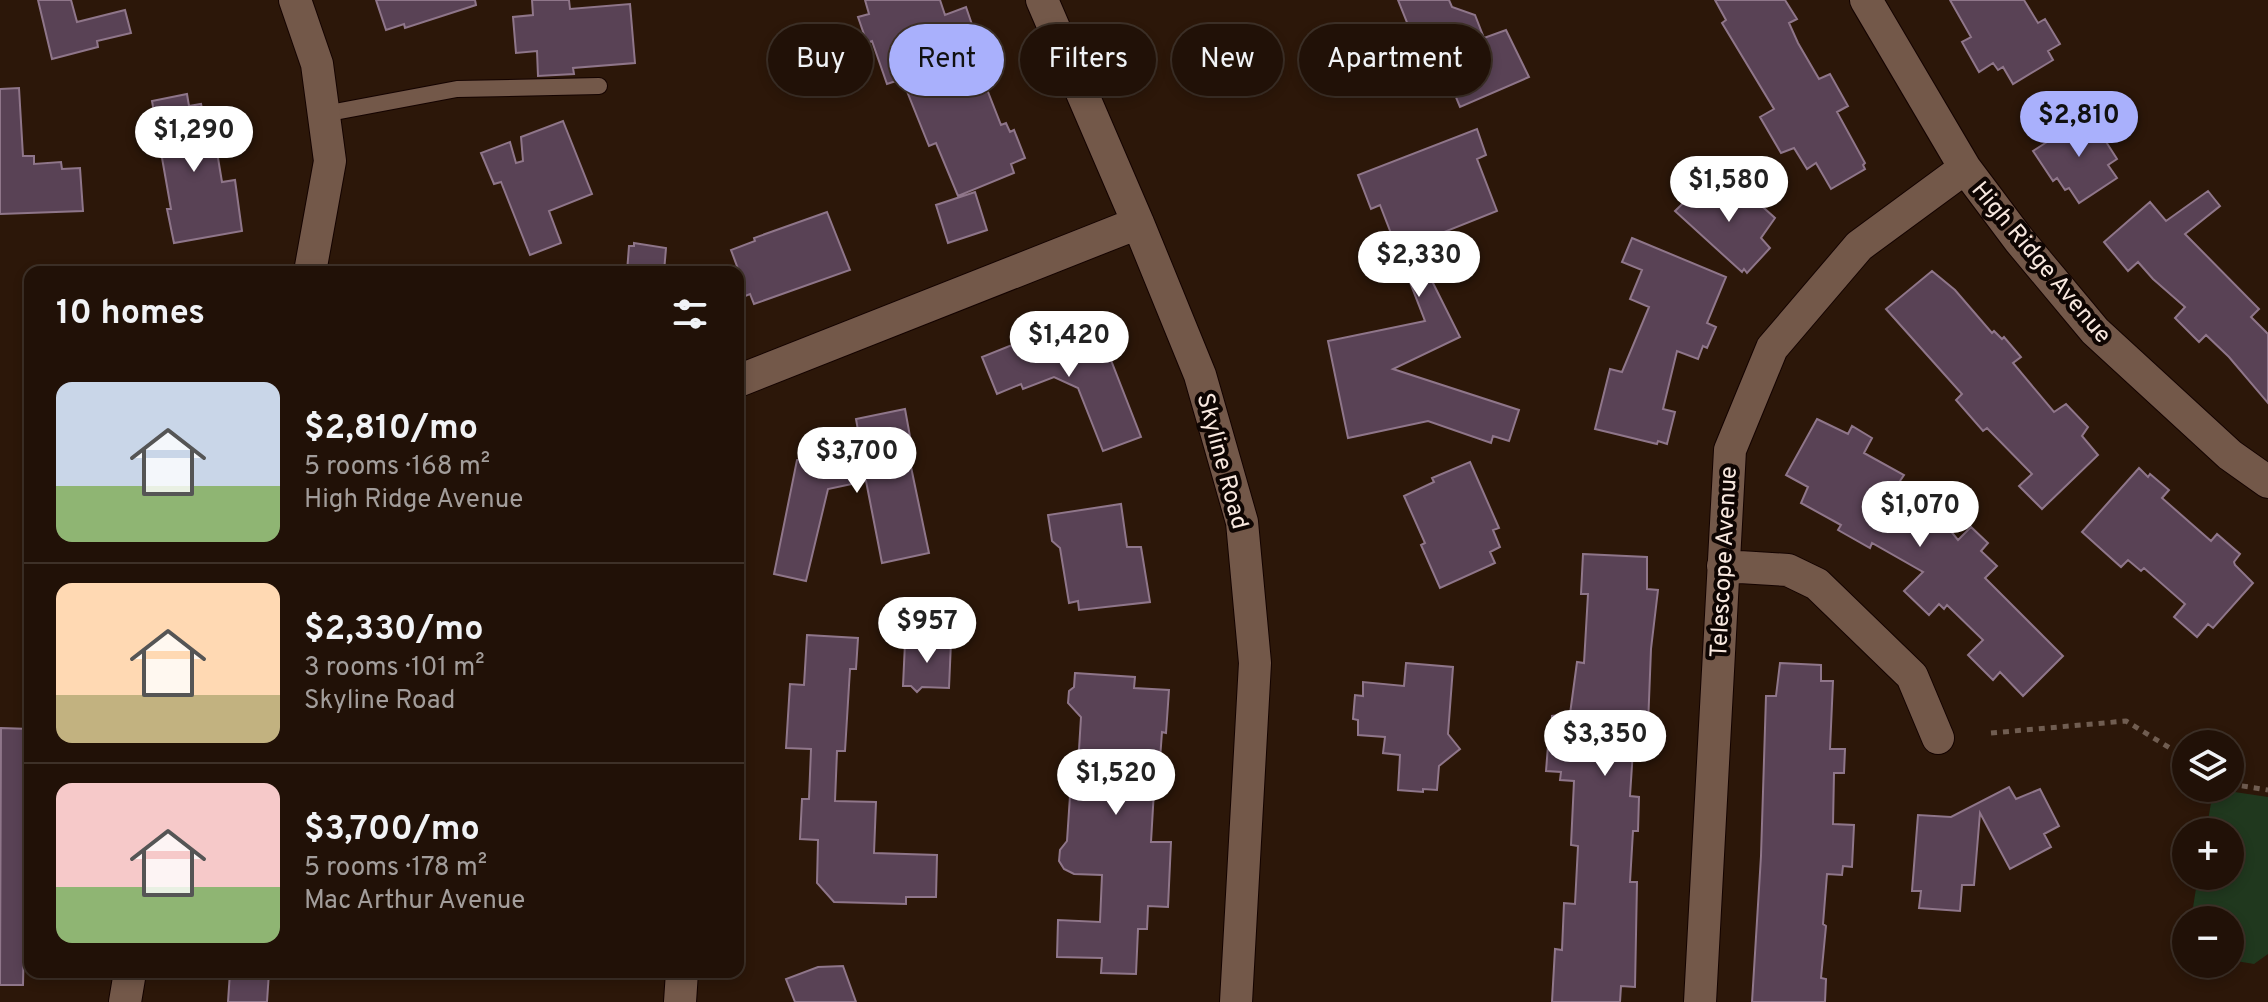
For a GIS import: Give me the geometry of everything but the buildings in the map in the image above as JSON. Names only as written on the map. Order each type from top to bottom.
[{"type":"street","points":[[295,0],[317,64],[330,161],[312,266]]},
{"type":"street","name":"Skyline Road","points":[[1042,0],[1200,375],[1242,522],[1255,663],[1236,1002]]},
{"type":"street","name":"High Ridge Avenue","points":[[1866,0],[1965,168],[2019,240],[2095,331],[2230,455],[2268,482]]},
{"type":"street","name":"Telescope Avenue","points":[[1700,1002],[1730,450],[1772,348],[1859,246],[1965,168]]},
{"type":"street","points":[[744,379],[1138,223]]},
{"type":"street","points":[[1723,566],[1788,570],[1817,584],[1912,676],[1938,738]]},
{"type":"street","points":[[125,1002],[129,978]]},
{"type":"street","points":[[680,1002],[682,978]]},
{"type":"lane","points":[[324,114],[457,89],[599,86]]},
{"type":"path","points":[[1991,733],[2126,721],[2172,749]]},
{"type":"path","points":[[2244,786],[2268,790]]},
{"type":"green space","points":[[2244,793],[2268,797],[2268,954],[2254,964],[2244,962],[2244,906],[2193,906],[2196,890],[2244,890],[2244,818],[2208,818],[2211,803],[2244,802]]}]
